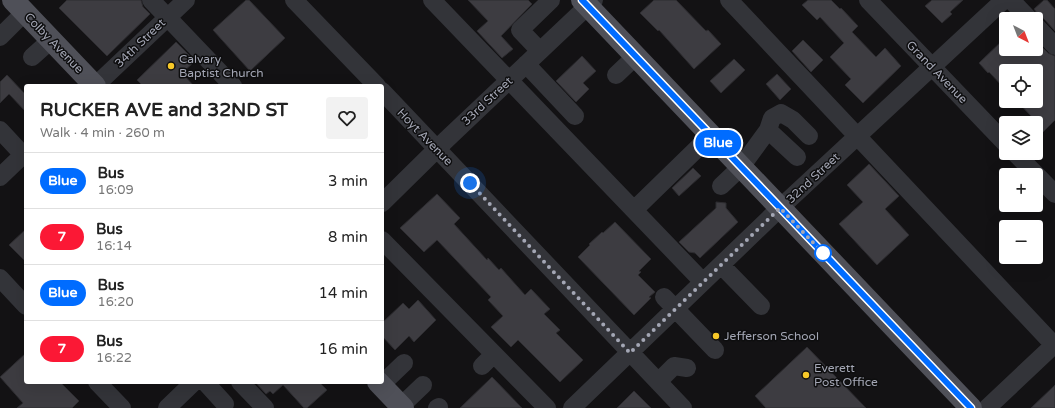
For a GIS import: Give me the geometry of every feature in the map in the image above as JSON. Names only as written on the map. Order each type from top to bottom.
[{"type":"main road","points":[[588,2],[711,136],[971,408]]},
{"type":"main road","name":"Colby Avenue","points":[[19,6],[93,84]]},
{"type":"main road","points":[[380,384],[402,407]]},
{"type":"street","points":[[151,0],[232,84]]},
{"type":"street","name":"34th Street","points":[[97,84],[186,0]]},
{"type":"street","points":[[294,0],[375,84]]},
{"type":"street","points":[[432,0],[703,282]]},
{"type":"street","points":[[540,51],[520,30],[551,0]]},
{"type":"street","points":[[730,0],[1054,344],[987,408]]},
{"type":"street","name":"Grand Avenue","points":[[868,0],[999,137]]},
{"type":"street","name":"32nd Street","points":[[575,407],[630,353],[669,303],[703,282],[780,208],[1004,0]]},
{"type":"street","points":[[1011,0],[1022,12]]},
{"type":"street","name":"33rd Street","points":[[384,201],[540,51],[588,2]]},
{"type":"street","points":[[0,37],[19,6]]},
{"type":"street","points":[[1043,33],[1055,46]]},
{"type":"street","points":[[32,57],[52,40]]},
{"type":"street","points":[[616,75],[636,56]]},
{"type":"street","points":[[526,64],[575,116]]},
{"type":"street","name":"Hoyt Avenue","points":[[384,93],[683,408]]},
{"type":"street","points":[[721,186],[741,167],[768,130],[772,118],[781,113],[793,120],[809,136]]},
{"type":"street","points":[[0,130],[24,154]]},
{"type":"street","points":[[768,130],[797,157]]},
{"type":"street","points":[[634,210],[711,136]]},
{"type":"street","points":[[0,177],[24,156]]},
{"type":"street","points":[[1022,160],[1055,194]]},
{"type":"street","points":[[384,242],[450,319],[472,339],[488,360],[547,408]]},
{"type":"street","points":[[721,265],[761,306]]},
{"type":"street","points":[[0,278],[24,304]]},
{"type":"street","points":[[669,303],[715,350]]},
{"type":"street","points":[[384,380],[404,363]]},
{"type":"street","points":[[658,382],[674,366],[687,368]]},
{"type":"street","points":[[99,384],[118,407]]},
{"type":"street","points":[[167,408],[192,384]]},
{"type":"street","points":[[207,384],[225,404]]},
{"type":"street","points":[[242,384],[264,408]]},
{"type":"street","points":[[402,407],[423,385]]},
{"type":"building","points":[[67,0],[141,0],[143,7],[150,14],[107,56],[59,8]]},
{"type":"building","points":[[246,0],[249,0],[285,38],[250,71],[213,30]]},
{"type":"building","points":[[468,0],[528,0],[532,4],[501,36],[513,49],[502,58],[477,31],[488,21]]},
{"type":"building","points":[[654,0],[676,0],[721,44],[694,69],[659,30],[658,31],[640,13]]},
{"type":"building","points":[[808,0],[831,0],[858,26],[852,32],[876,57],[885,48],[901,66],[863,103],[845,85],[851,79],[830,57],[844,43],[820,17],[817,20],[802,5]]},
{"type":"building","points":[[932,0],[963,0],[950,12],[952,14],[942,23],[925,6]]},
{"type":"building","points":[[1044,0],[1047,0],[1055,9],[1055,31],[1043,18],[1043,12],[1036,12],[1034,9]]},
{"type":"building","points":[[803,40],[823,60],[811,72],[792,51]]},
{"type":"building","name":"Calvary Baptist Church","points":[[176,42],[195,61],[182,73],[192,84],[141,84],[137,80]]},
{"type":"building","points":[[999,44],[999,56],[1043,56],[1043,48],[1048,53],[1055,56],[1055,120],[1043,132],[1043,116],[1031,116],[1024,108],[1043,108],[1043,64],[999,64],[999,83],[979,63]]},
{"type":"building","points":[[582,56],[596,71],[583,83],[589,89],[576,102],[556,81]]},
{"type":"building","points":[[734,59],[745,70],[721,93],[710,81]]},
{"type":"building","points":[[777,74],[791,89],[780,100],[766,84]]},
{"type":"building","points":[[7,75],[24,93],[24,110],[9,94],[0,103],[0,82]]},
{"type":"building","points":[[869,164],[899,196],[885,209],[909,235],[877,265],[839,224],[863,202],[847,185]]},
{"type":"building","points":[[693,168],[701,176],[679,196],[672,188]]},
{"type":"building","points":[[437,194],[460,218],[454,224],[487,260],[488,258],[499,270],[501,268],[525,295],[531,289],[550,309],[544,314],[560,330],[556,333],[583,360],[560,382],[518,340],[511,347],[491,327],[503,316],[488,300],[491,297],[437,240],[424,252],[400,228]]},
{"type":"building","points":[[716,202],[726,203],[726,208],[738,222],[700,258],[695,253],[689,252],[679,242],[716,208]]},
{"type":"building","points":[[615,222],[651,259],[639,271],[641,272],[638,275],[655,292],[634,315],[578,257],[590,245],[589,244]]},
{"type":"building","points":[[24,231],[24,260],[9,245]]},
{"type":"building","points":[[418,300],[436,320],[414,342],[409,336],[395,350],[384,338],[384,321],[403,303],[409,309]]},
{"type":"building","name":"Everett Post Office","points":[[807,347],[866,408],[766,408],[755,396]]},
{"type":"building","points":[[24,355],[24,384],[62,384],[79,401],[72,408],[17,408],[23,403],[0,377]]},
{"type":"building","points":[[492,377],[522,408],[460,408]]},
{"type":"building","points":[[257,384],[321,384],[327,390],[307,408],[304,408],[283,385],[273,394],[270,391],[266,394]]},
{"type":"building","points":[[1055,385],[1055,408],[1031,408]]},
{"type":"building","points":[[634,391],[651,408],[617,408]]},
{"type":"bus line","name":"Blue","points":[[582,0],[971,408]]},
{"type":"place","name":"Calvary Baptist Church","points":[[171,66]]},
{"type":"place","name":"Jefferson School","points":[[716,336]]},
{"type":"place","name":"Everett Post Office","points":[[806,375]]},
{"type":"route","points":[[470,183],[630,353],[780,208],[823,253]]}]
